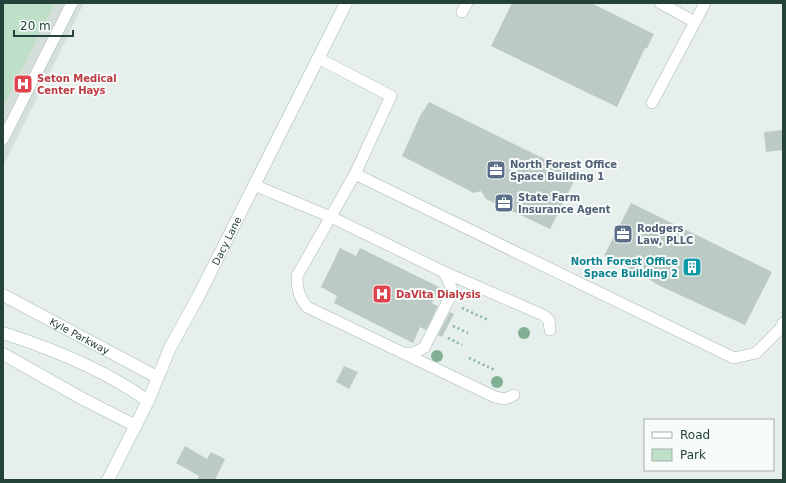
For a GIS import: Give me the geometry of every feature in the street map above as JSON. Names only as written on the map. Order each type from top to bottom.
[{"type":"street","name":"Dacy Lane","points":[[108,480],[148,401],[170,348],[199,296],[346,3]]},
{"type":"street","name":"Kyle Parkway","points":[[3,295],[157,377]]},
{"type":"street","points":[[3,333],[33,342],[116,380],[148,401]]},
{"type":"street","points":[[3,354],[83,399],[136,426]]},
{"type":"lane","points":[[3,139],[72,3]]},
{"type":"lane","points":[[660,3],[695,22]]},
{"type":"lane","points":[[652,103],[705,3]]},
{"type":"lane","points":[[318,58],[391,96],[355,174],[297,276],[297,287],[300,298],[307,308],[495,397],[505,399],[514,395]]},
{"type":"lane","points":[[355,174],[734,358],[756,353],[780,329],[783,323]]},
{"type":"lane","points":[[254,185],[331,217],[444,272],[543,315],[549,320],[550,330]]},
{"type":"lane","points":[[403,353],[414,353],[424,348],[451,296],[452,289],[444,272]]},
{"type":"path","points":[[462,308],[488,320]]},
{"type":"path","points":[[453,326],[468,333]]},
{"type":"path","points":[[448,338],[462,345]]},
{"type":"path","points":[[469,358],[496,370]]},
{"type":"shaded area","name":"Seton Medical Center Hays","points":[[3,3],[84,3],[3,166]]},
{"type":"green space","points":[[3,3],[55,3],[3,107]]},
{"type":"building","points":[[512,3],[591,3],[654,34],[647,48],[645,48],[617,107],[491,46]]},
{"type":"building","name":"North Forest Office Space Building 1","points":[[429,102],[577,175],[550,229],[486,199],[481,191],[474,193],[402,156],[420,116]]},
{"type":"building","points":[[783,130],[783,150],[766,152],[764,132]]},
{"type":"building","name":"North Forest Office Space Building 2","points":[[631,203],[772,272],[745,325],[658,285],[647,278],[642,270],[635,272],[604,256]]},
{"type":"building","points":[[340,248],[356,256],[360,248],[439,287],[432,303],[438,306],[426,330],[420,327],[413,343],[334,303],[337,296],[321,287]]},
{"type":"building","points":[[450,312],[454,314],[442,337],[438,335]]},
{"type":"building","points":[[344,366],[358,372],[349,389],[336,382]]},
{"type":"building","points":[[185,446],[207,459],[211,452],[225,459],[215,480],[197,480],[199,476],[176,463]]},
{"type":"place","name":"Seton Medical Center Hays","points":[[23,84]]},
{"type":"place","name":"North Forest Office Space Building 1","points":[[496,170]]},
{"type":"place","name":"State Farm Insurance Agent","points":[[504,203]]},
{"type":"place","name":"Rodgers Law, PLLC","points":[[623,234]]},
{"type":"place","name":"North Forest Office Space Building 2","points":[[692,267]]},
{"type":"place","name":"DaVita Dialysis","points":[[382,294]]}]
